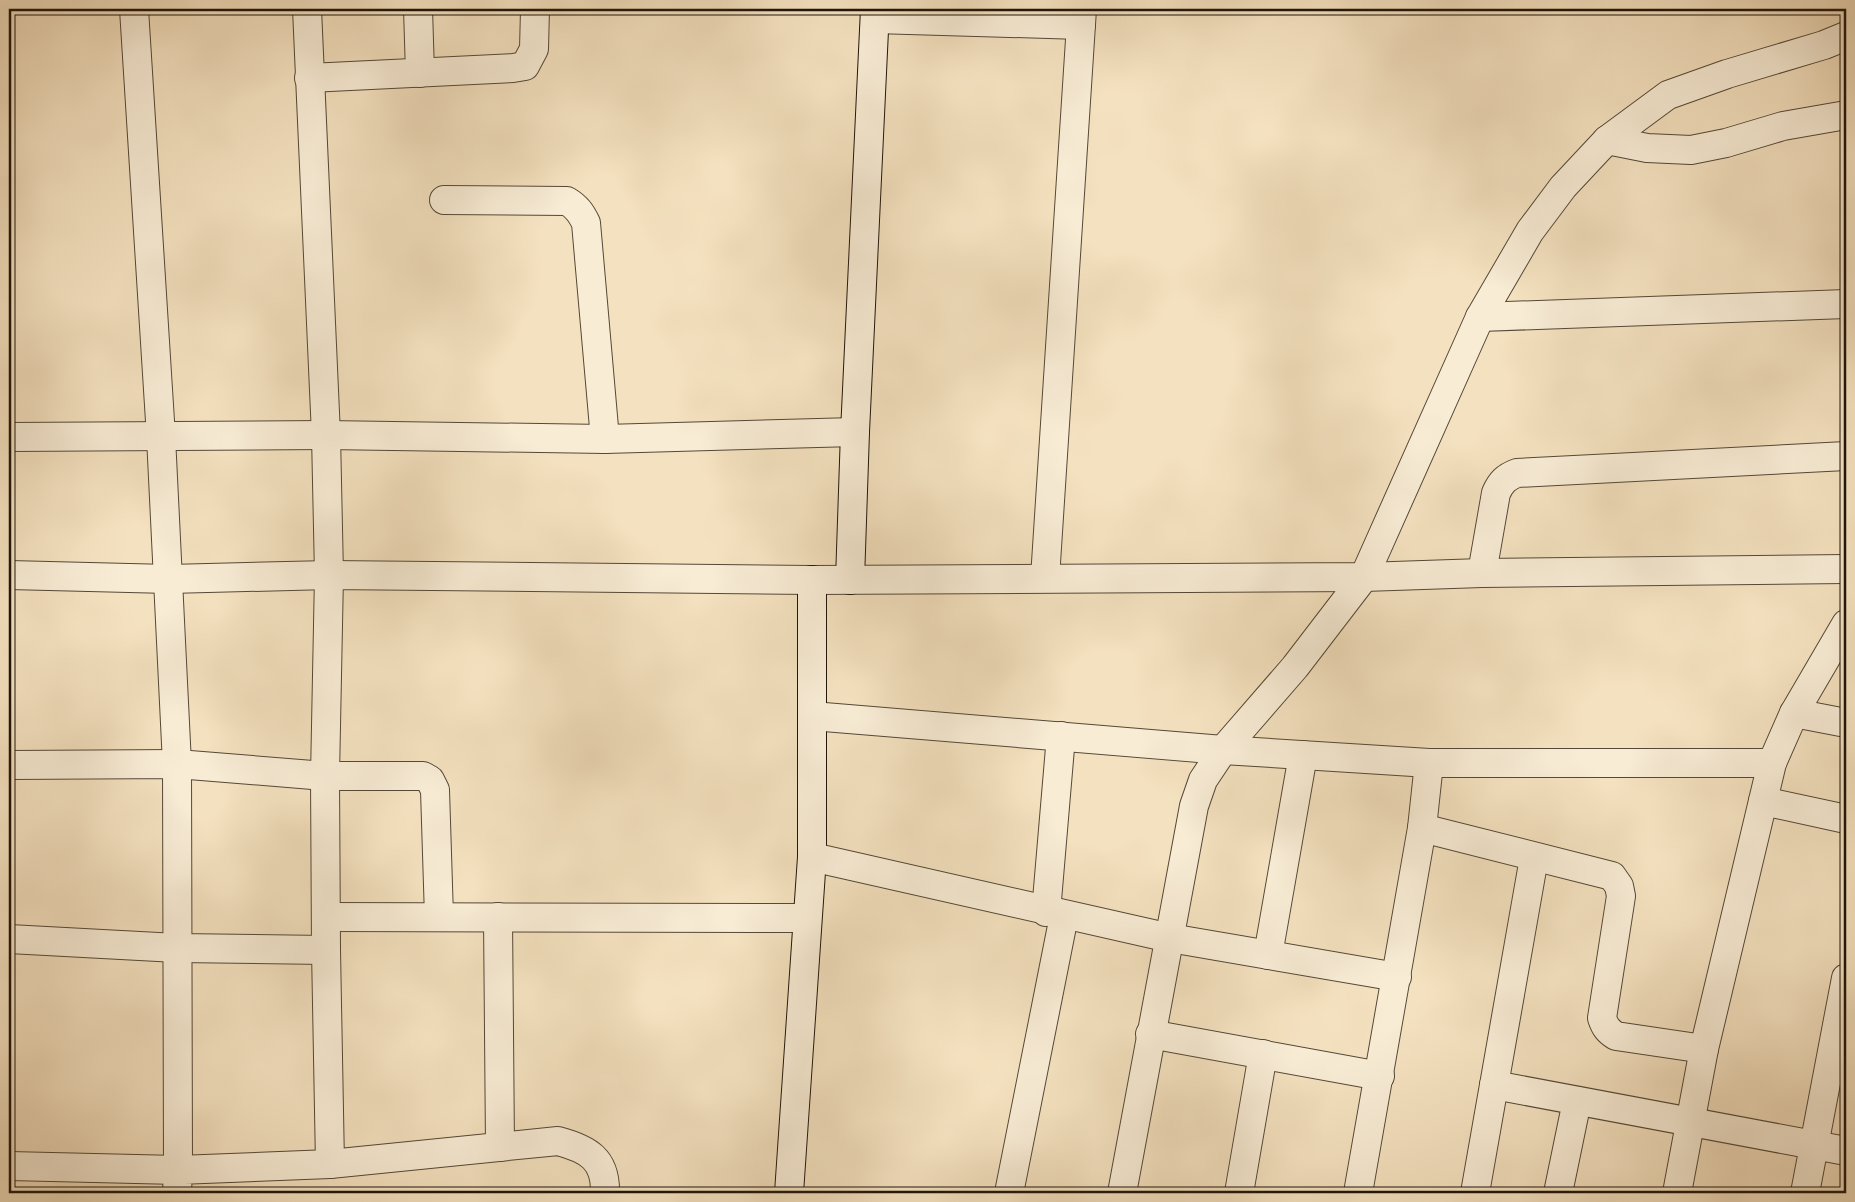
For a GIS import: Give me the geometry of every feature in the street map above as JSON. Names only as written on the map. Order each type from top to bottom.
[{"type":"street","points":[[134,9],[161,437],[177,764],[177,1182]]},
{"type":"street","points":[[307,9],[326,434],[329,575],[325,776],[330,1164]]},
{"type":"street","points":[[418,9],[420,72]]},
{"type":"street","points":[[309,78],[526,66],[534,49],[535,9]]},
{"type":"street","points":[[850,580],[855,432],[875,14],[1082,17],[1045,578]]},
{"type":"street","points":[[1122,1193],[1150,1034],[1194,806],[1202,780],[1223,750],[1295,667],[1364,577],[1480,317],[1530,231],[1563,187],[1607,140],[1668,95],[1727,74],[1824,46],[1846,36]]},
{"type":"street","points":[[1607,140],[1648,148],[1691,150],[1726,143],[1783,126],[1846,115]]},
{"type":"street","points":[[444,200],[567,201],[576,206],[582,214],[586,224],[605,438]]},
{"type":"street","points":[[1480,317],[1846,304]]},
{"type":"street","points":[[9,437],[326,434],[605,438],[855,432]]},
{"type":"street","points":[[1482,573],[1496,493],[1500,484],[1508,476],[1517,473],[1846,456]]},
{"type":"street","points":[[9,575],[169,579],[329,575],[850,580],[1364,577],[1482,573],[1846,569]]},
{"type":"street","points":[[790,1193],[812,857],[812,580]]},
{"type":"street","points":[[1677,1193],[1704,1049],[1772,763],[1794,713],[1846,624]]},
{"type":"street","points":[[1794,713],[1846,723]]},
{"type":"street","points":[[812,716],[1223,750],[1429,763],[1772,763]]},
{"type":"street","points":[[1009,1193],[1055,914],[1061,736]]},
{"type":"street","points":[[1268,955],[1303,755]]},
{"type":"street","points":[[1358,1193],[1422,828],[1429,763]]},
{"type":"street","points":[[9,765],[177,764],[325,776],[423,776],[430,780],[434,790],[439,917]]},
{"type":"street","points":[[1764,801],[1846,819]]},
{"type":"street","points":[[1422,828],[1534,858],[1608,875],[1616,880],[1621,896],[1602,1018],[1609,1031],[1616,1036],[1704,1049]]},
{"type":"street","points":[[812,857],[1055,914],[1170,938],[1397,977]]},
{"type":"street","points":[[1475,1193],[1534,858]]},
{"type":"street","points":[[327,917],[807,918]]},
{"type":"street","points":[[498,917],[500,1147]]},
{"type":"street","points":[[9,939],[177,948],[326,950]]},
{"type":"street","points":[[1805,1193],[1846,978]]},
{"type":"street","points":[[1150,1034],[1380,1076]]},
{"type":"street","points":[[1238,1193],[1263,1054]]},
{"type":"street","points":[[1494,1085],[1846,1151]]},
{"type":"street","points":[[1558,1193],[1577,1101]]},
{"type":"street","points":[[9,1166],[177,1182],[330,1164],[558,1141],[580,1147],[597,1160],[605,1183],[605,1193]]}]
